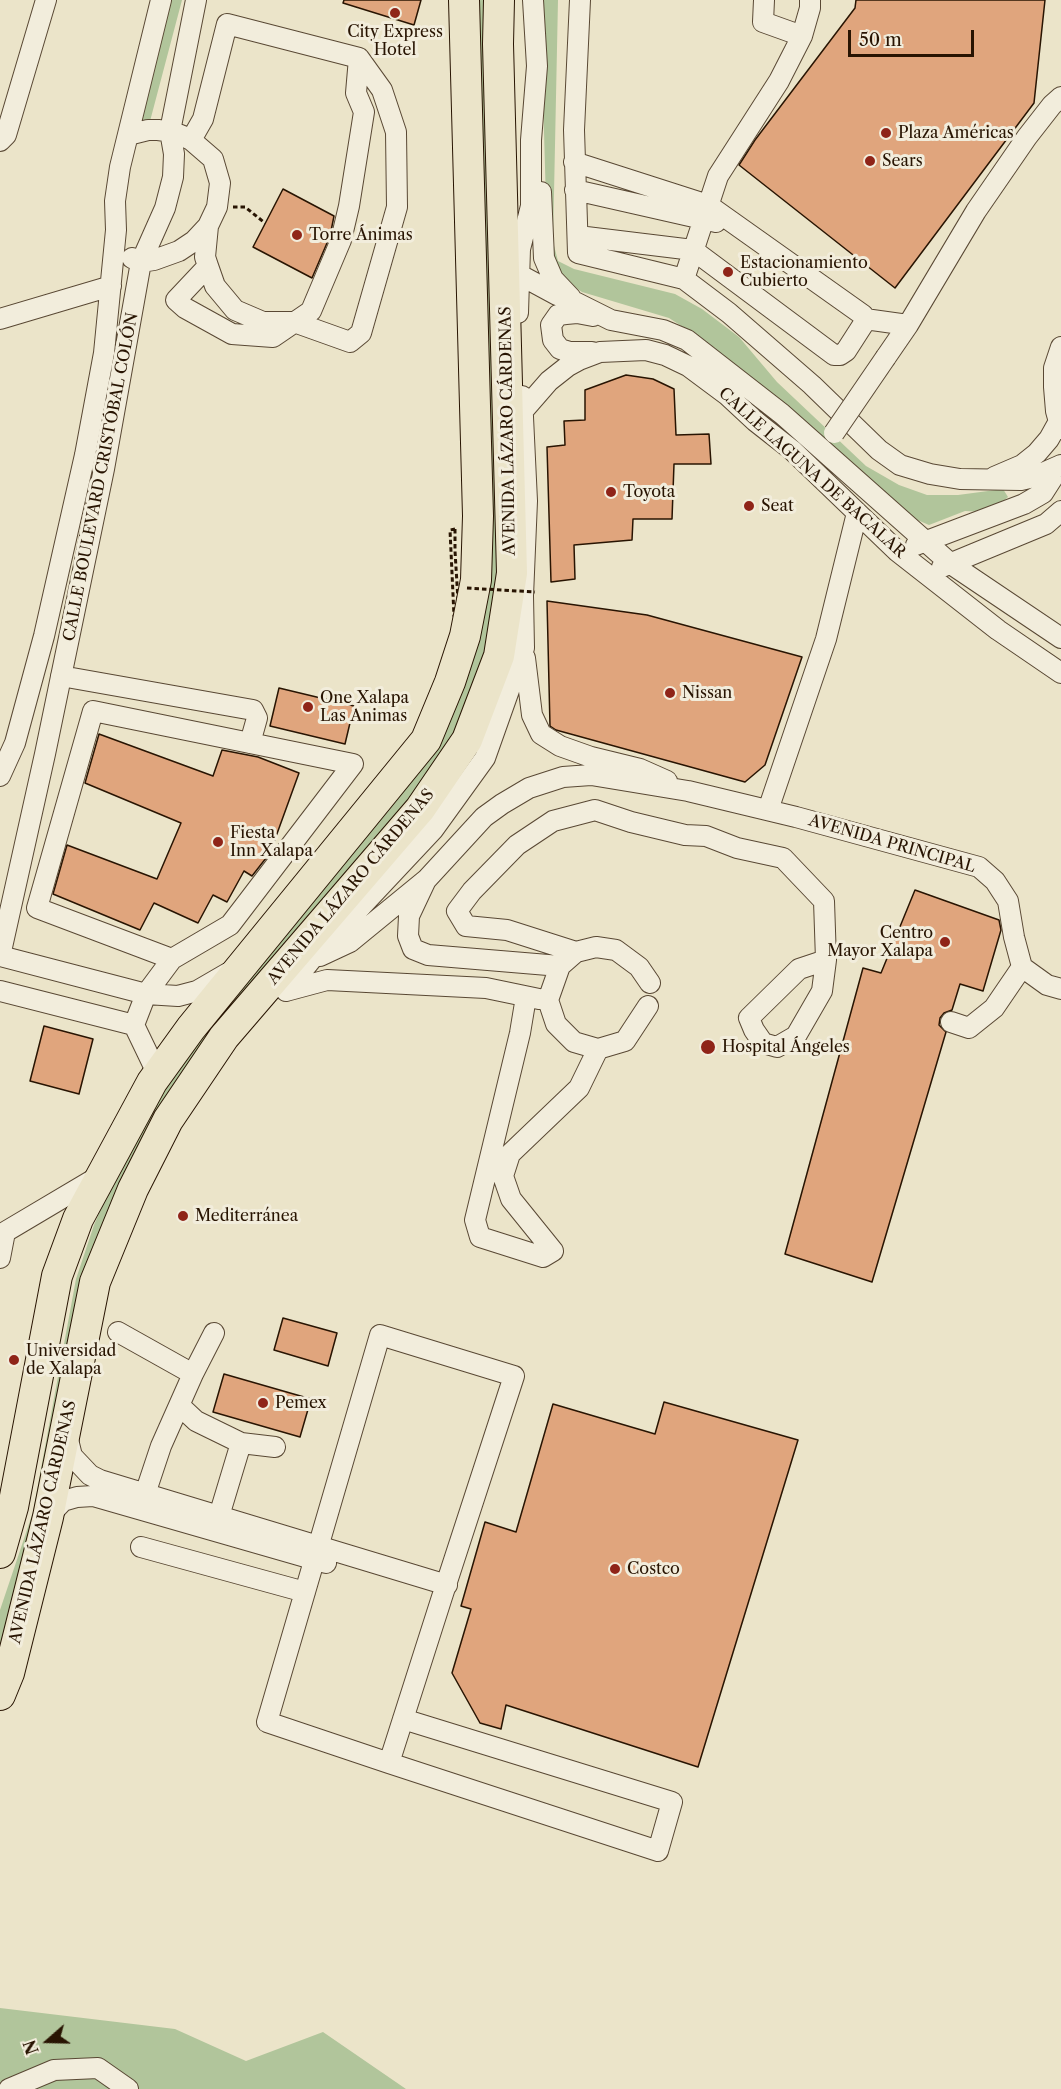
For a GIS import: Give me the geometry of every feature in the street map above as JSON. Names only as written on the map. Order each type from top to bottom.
[{"type":"highway","name":"AVENIDA LÁZARO CÁRDENAS","points":[[0,1553],[13,1508],[57,1276],[78,1219],[100,1175],[152,1082],[191,1028],[426,740],[450,682],[465,636],[476,580],[478,516],[464,0]]},
{"type":"highway","name":"AVENIDA LÁZARO CÁRDENAS","points":[[0,1695],[9,1673],[48,1516],[95,1282],[133,1189],[168,1120],[224,1037],[420,809],[467,740],[500,656],[512,573],[498,44],[499,0]]},
{"type":"highway","points":[[511,0],[520,262]]},
{"type":"highway","points":[[224,1037],[286,991]]},
{"type":"street","points":[[2,136],[46,0]]},
{"type":"street","name":"CALLE BOULEVARD CRISTÓBAL COLÓN","points":[[0,776],[18,733],[44,636],[85,455],[104,353],[116,230],[115,201],[128,135],[161,0]]},
{"type":"street","name":"CALLE BOULEVARD CRISTÓBAL COLÓN","points":[[0,956],[104,470],[141,262],[165,208],[173,177],[174,154],[170,131],[196,0]]},
{"type":"street","points":[[533,0],[539,91],[544,258],[553,279],[575,302]]},
{"type":"street","points":[[579,0],[574,162],[578,253],[684,279],[729,313],[812,385],[879,450],[900,465],[930,474],[960,479],[1021,480],[1061,465]]},
{"type":"street","points":[[764,0],[763,22],[802,36]]},
{"type":"street","points":[[684,279],[694,247],[714,215],[718,176],[779,81],[802,36],[810,0]]},
{"type":"street","points":[[191,140],[203,119],[227,24],[359,58],[382,90],[396,132],[397,207],[361,333],[350,342],[294,322],[264,322],[236,309],[215,286],[207,262],[208,226]]},
{"type":"street","points":[[207,262],[176,300],[185,308],[232,334],[273,337],[311,311],[341,240],[349,206],[364,112],[356,93],[359,58]]},
{"type":"street","name":"AVENIDA LÁZARO CÁRDENAS","points":[[286,991],[311,960],[432,830],[484,758],[524,648],[523,596],[527,501],[518,316],[520,262],[531,206],[531,140],[537,66]]},
{"type":"street","points":[[821,450],[909,326],[976,211],[1027,137],[1061,97]]},
{"type":"street","points":[[116,230],[123,250],[141,262],[154,260],[179,251],[194,241],[208,226],[218,207],[220,183],[213,159],[191,140],[170,131],[148,130],[128,135]]},
{"type":"street","points":[[574,162],[714,215],[863,315],[865,319],[909,326]]},
{"type":"street","points":[[575,190],[714,215]]},
{"type":"street","points":[[578,236],[694,247],[834,355],[840,355],[846,351],[865,319]]},
{"type":"street","points":[[179,251],[207,262]]},
{"type":"street","name":"CALLE LAGUNA DE BACALAR","points":[[520,262],[557,296],[575,302],[610,320],[663,330],[687,340],[748,386],[951,564],[1061,638]]},
{"type":"street","points":[[0,319],[111,286]]},
{"type":"street","points":[[600,352],[570,352],[560,348],[553,340],[551,325],[558,315],[566,314],[578,313],[610,320]]},
{"type":"street","points":[[992,479],[1022,465],[1037,453],[1060,425],[1056,411],[1054,368],[1061,347]]},
{"type":"street","name":"CALLE LAGUNA DE BACALAR","points":[[522,412],[555,376],[579,360],[600,352],[646,350],[665,355],[688,366],[727,394],[754,421],[792,450],[897,551],[1061,673]]},
{"type":"street","points":[[897,551],[1024,504],[1043,493],[1061,465]]},
{"type":"street","points":[[1021,480],[1026,496],[1024,504]]},
{"type":"street","points":[[926,574],[1046,524],[1061,511]]},
{"type":"street","points":[[768,810],[826,639],[857,513]]},
{"type":"street","points":[[1026,649],[1040,624]]},
{"type":"street","name":"AVENIDA PRINCIPAL","points":[[524,648],[532,715],[541,734],[560,746],[640,769],[688,791]]},
{"type":"street","points":[[61,676],[253,710],[257,718],[250,743]]},
{"type":"street","points":[[158,1075],[134,1025],[146,994],[172,959],[230,925],[353,764],[93,711],[38,908],[172,959]]},
{"type":"street","points":[[543,783],[551,774],[555,764],[556,752],[552,741]]},
{"type":"street","name":"AVENIDA PRINCIPAL","points":[[311,960],[350,942],[427,879],[484,817],[529,788],[563,777],[591,775],[688,791],[768,810],[979,867],[995,881],[1008,902],[1022,967]]},
{"type":"street","points":[[576,952],[507,930],[466,926],[457,911],[472,891],[517,845],[553,821],[595,810],[631,822],[685,835],[706,836],[737,848],[783,858],[824,901],[826,960],[822,991],[796,1036],[777,1047],[763,1043],[749,1018],[799,969],[826,960]]},
{"type":"street","points":[[427,879],[410,916],[408,936],[413,949],[428,955],[560,966]]},
{"type":"street","points":[[648,1006],[625,1041],[598,1049],[574,1042],[556,1024],[548,1000],[560,966],[576,952],[596,947],[616,951],[639,967],[650,983]]},
{"type":"street","points":[[0,956],[146,994],[178,996],[197,991],[243,964]]},
{"type":"street","points":[[951,1022],[969,1028],[994,1008],[1022,967],[1047,985],[1061,989]]},
{"type":"street","points":[[286,991],[327,980],[486,988],[548,1000]]},
{"type":"street","points":[[0,991],[134,1025]]},
{"type":"street","points":[[526,997],[520,1033],[475,1220],[480,1237],[543,1257],[553,1251],[511,1199],[503,1176],[510,1154],[579,1088],[598,1049]]},
{"type":"street","points":[[0,1257],[2,1234],[100,1175]]},
{"type":"street","points":[[118,1332],[193,1374]]},
{"type":"street","points":[[145,1494],[161,1446],[214,1333]]},
{"type":"street","points":[[389,1763],[403,1719],[444,1591],[514,1376],[380,1335],[267,1722],[389,1763],[658,1851],[672,1802],[403,1719]]},
{"type":"street","points":[[180,1406],[196,1421],[241,1443],[275,1447]]},
{"type":"street","points":[[66,1428],[72,1456],[90,1475],[219,1516],[316,1553]]},
{"type":"street","points":[[219,1516],[241,1443]]},
{"type":"street","points":[[48,1516],[63,1501],[93,1496],[316,1553],[444,1591]]},
{"type":"street","points":[[141,1547],[305,1592]]},
{"type":"street","points":[[9,2089],[54,2070],[98,2068],[128,2089]]},
{"type":"path","points":[[218,207],[245,207],[265,223]]},
{"type":"path","points":[[467,588],[535,592]]},
{"type":"green space","points":[[170,0],[182,0],[149,125],[138,122]]},
{"type":"green space","points":[[467,0],[485,0],[483,36],[501,575],[493,654],[459,738],[220,1036],[90,1279],[45,1517],[0,1649],[0,1610],[33,1512],[76,1279],[94,1225],[155,1084],[369,820],[469,646]]},
{"type":"green space","points":[[543,0],[558,0],[553,242],[558,261],[574,269],[675,294],[702,309],[739,337],[777,382],[866,466],[899,485],[927,495],[958,495],[1003,489],[1008,497],[996,508],[984,512],[965,511],[929,525],[915,519],[686,329],[669,318],[582,292],[564,280],[552,264],[547,238],[542,61]]},
{"type":"green space","points":[[0,2008],[175,2029],[246,2061],[323,2032],[406,2089],[0,2089]]},
{"type":"building","name":"City Express Hotel","points":[[344,0],[421,0],[414,25],[343,3]]},
{"type":"building","name":"Plaza Américas","points":[[856,0],[1045,0],[1034,103],[895,288],[739,165],[755,140],[855,8]]},
{"type":"building","name":"Torre Ánimas","points":[[283,189],[334,216],[330,236],[312,278],[253,247]]},
{"type":"building","name":"Toyota","points":[[626,375],[653,379],[674,389],[676,435],[709,434],[711,464],[674,464],[672,519],[633,519],[632,540],[574,545],[575,579],[551,582],[547,447],[565,445],[564,421],[585,420],[585,390]]},
{"type":"building","name":"Nissan","points":[[547,601],[647,615],[802,657],[765,765],[745,782],[556,730],[550,726]]},
{"type":"building","points":[[279,688],[354,706],[345,744],[270,726]]},
{"type":"building","points":[[99,734],[213,776],[222,750],[258,757],[299,773],[270,853],[252,876],[244,871],[227,902],[213,895],[198,923],[154,903],[140,930],[53,894],[67,845],[157,879],[181,823],[85,783]]},
{"type":"building","points":[[915,890],[999,920],[1001,930],[983,991],[960,984],[952,1010],[944,1013],[940,1018],[939,1025],[946,1032],[872,1282],[785,1254],[863,968],[881,973]]},
{"type":"building","points":[[44,1026],[93,1039],[79,1094],[30,1081]]},
{"type":"building","points":[[283,1318],[337,1333],[328,1366],[274,1350]]},
{"type":"building","points":[[224,1374],[311,1399],[300,1437],[213,1412]]},
{"type":"building","name":"Costco","points":[[664,1402],[798,1440],[698,1767],[506,1705],[501,1729],[480,1723],[452,1673],[471,1609],[461,1606],[485,1522],[516,1532],[553,1404],[655,1434]]},
{"type":"place","name":"City Express Hotel","points":[[395,13]]},
{"type":"place","name":"Plaza Américas","points":[[886,133]]},
{"type":"place","name":"Sears","points":[[870,161]]},
{"type":"place","name":"Torre Ánimas","points":[[297,235]]},
{"type":"place","name":"Estacionamiento Cubierto","points":[[728,272]]},
{"type":"place","name":"Toyota","points":[[611,492]]},
{"type":"place","name":"Seat","points":[[749,506]]},
{"type":"place","name":"Nissan","points":[[670,693]]},
{"type":"place","name":"One Xalapa Las Animas","points":[[308,707]]},
{"type":"place","name":"Fiesta Inn Xalapa","points":[[218,842]]},
{"type":"place","name":"Centro Mayor Xalapa","points":[[945,942]]},
{"type":"place","name":"Hospital Ángeles","points":[[708,1047]]},
{"type":"place","name":"Mediterránea","points":[[183,1216]]},
{"type":"place","name":"Universidad de Xalapa","points":[[14,1360]]},
{"type":"place","name":"Pemex","points":[[263,1403]]},
{"type":"place","name":"Costco","points":[[615,1569]]}]
